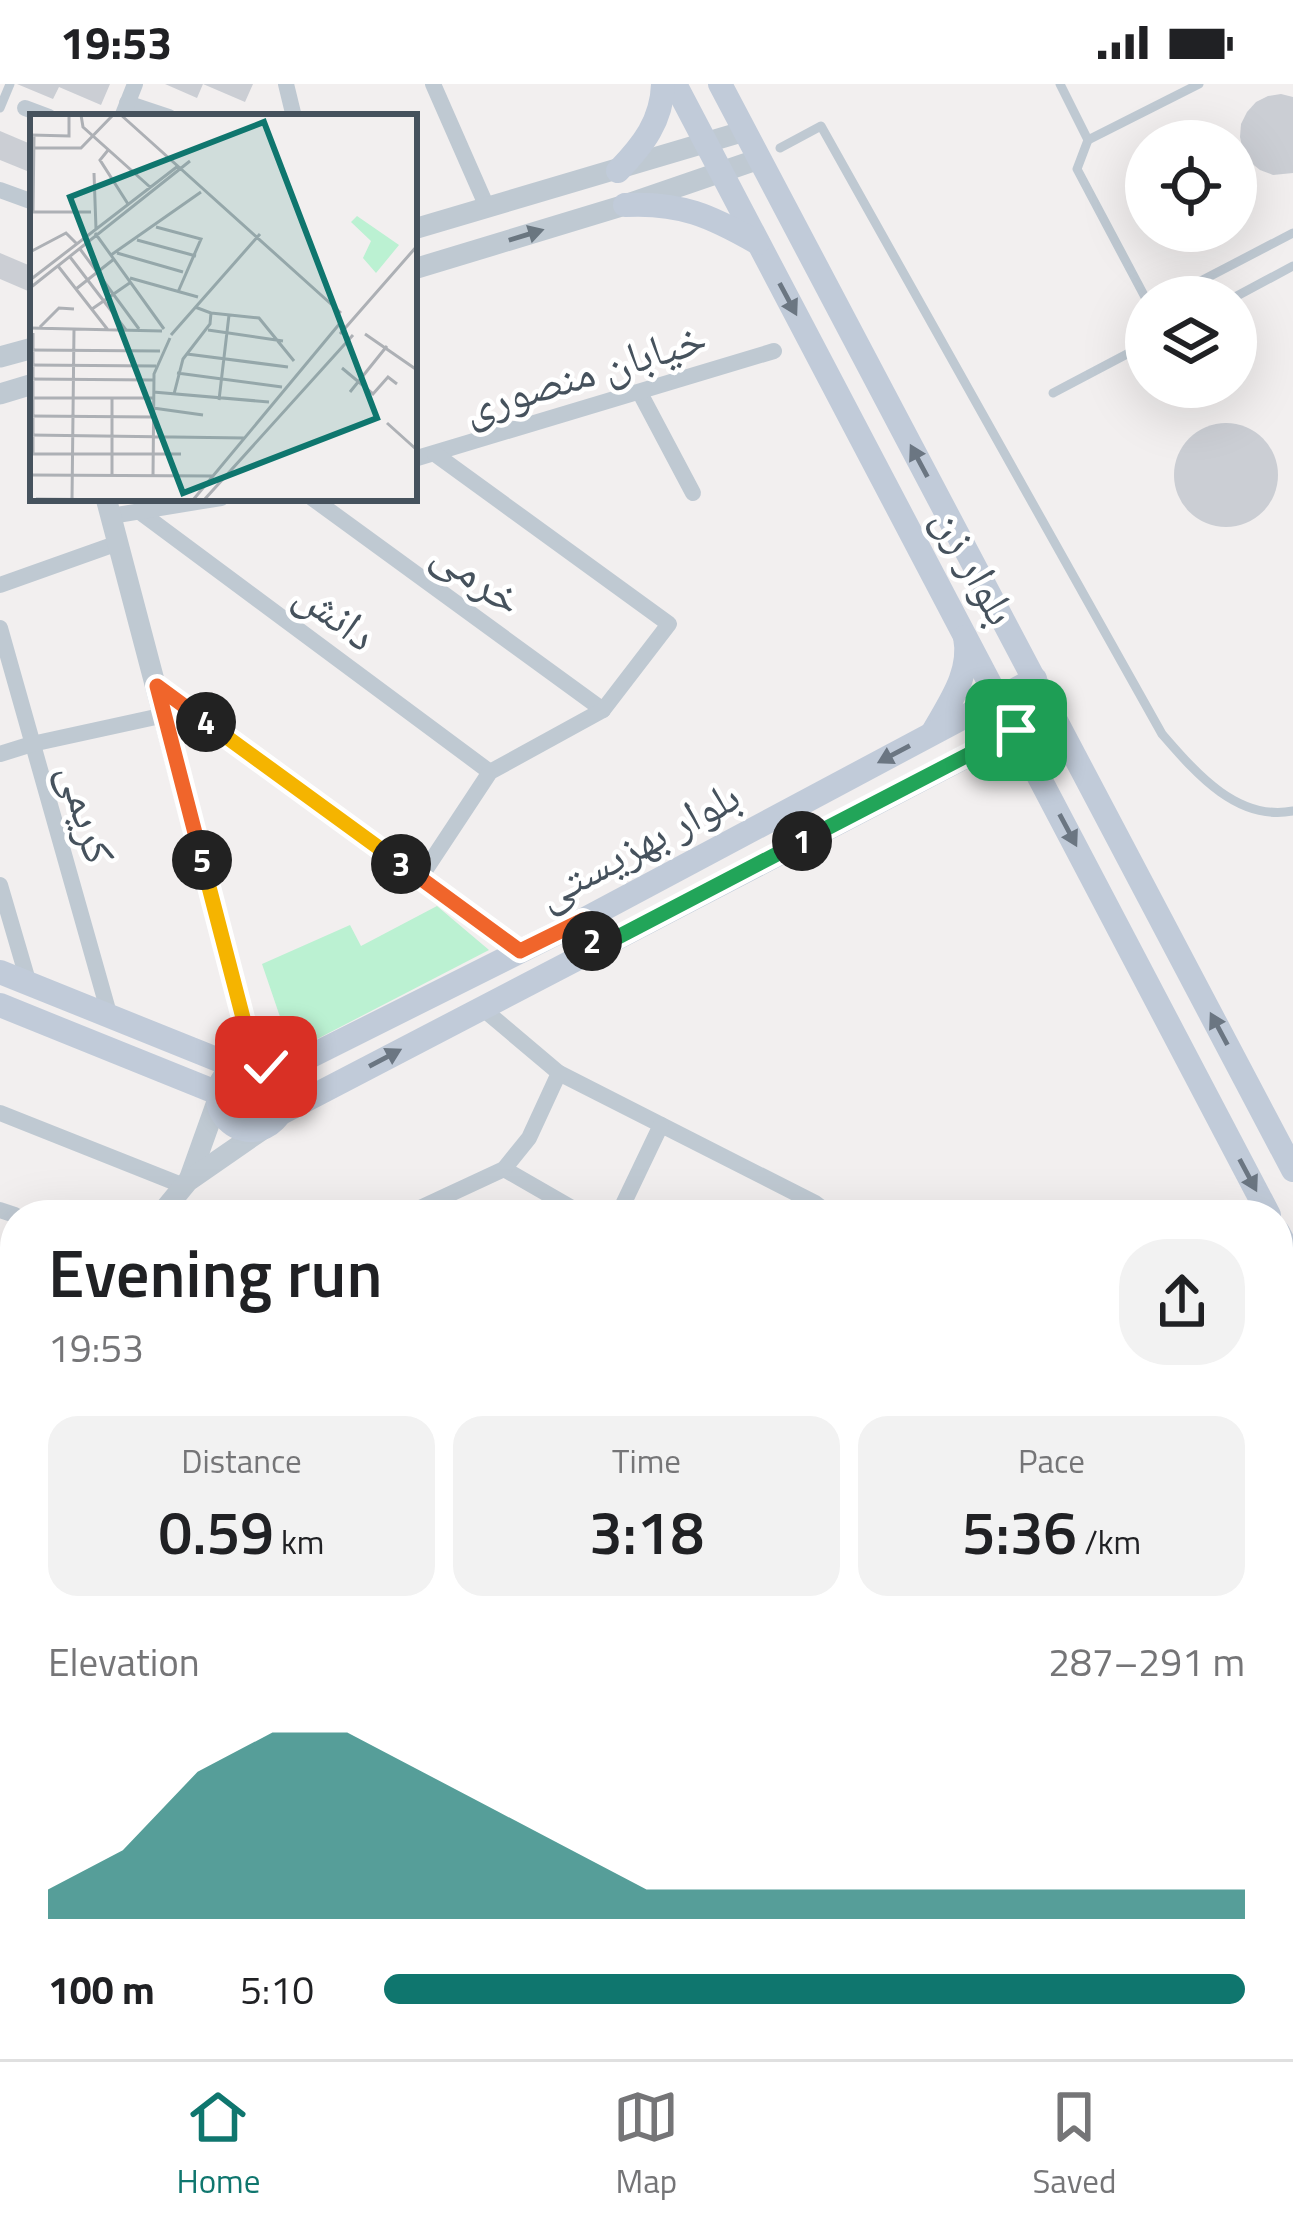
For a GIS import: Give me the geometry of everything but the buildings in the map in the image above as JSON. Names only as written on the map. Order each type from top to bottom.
[{"type":"main road","points":[[618,170],[651,130],[663,84]]},
{"type":"main road","name":"بلوار زن","points":[[674,84],[1261,1200]]},
{"type":"main road","name":"بلوار زن","points":[[720,84],[745,131],[770,153],[1034,680],[1293,1170]]},
{"type":"main road","points":[[625,206],[687,209],[758,243]]},
{"type":"main road","points":[[933,733],[963,675],[968,652],[963,629]]},
{"type":"main road","name":"بلوار بهزیستی","points":[[255,1068],[583,920],[1034,680]]},
{"type":"main road","name":"بلوار بهزیستی","points":[[273,1120],[1051,712]]},
{"type":"main road","points":[[583,920],[595,949]]},
{"type":"main road","points":[[0,973],[255,1068],[284,1092],[273,1120],[256,1130],[236,1127],[221,1113],[218,1096],[224,1078],[255,1068]]},
{"type":"main road","points":[[0,1005],[218,1096]]},
{"type":"street","points":[[124,110],[135,84]]},
{"type":"street","points":[[286,84],[293,114]]},
{"type":"street","points":[[433,84],[487,207]]},
{"type":"street","points":[[25,108],[41,114]]},
{"type":"street","points":[[417,228],[745,131]]},
{"type":"street","points":[[417,268],[625,206],[770,153]]},
{"type":"street","points":[[0,190],[30,201]]},
{"type":"street","points":[[0,357],[30,349]]},
{"type":"street","name":"خیابان منصوری","points":[[417,458],[774,351]]},
{"type":"street","points":[[0,394],[30,385]]},
{"type":"street","points":[[640,393],[693,493]]},
{"type":"street","points":[[420,878],[490,772],[603,710],[670,624],[434,454]]},
{"type":"street","points":[[204,501],[140,512],[109,507],[255,1068]]},
{"type":"street","name":"خرمی","points":[[316,501],[603,710]]},
{"type":"street","name":"دانش","points":[[140,512],[490,772]]},
{"type":"street","points":[[0,585],[118,543]]},
{"type":"street","name":"کریمی","points":[[0,628],[110,1017]]},
{"type":"street","points":[[157,686],[520,951]]},
{"type":"street","points":[[0,754],[165,715]]},
{"type":"street","points":[[0,885],[29,984]]},
{"type":"street","points":[[482,1008],[559,1073],[809,1200]]},
{"type":"street","points":[[437,1200],[504,1169],[529,1138],[559,1073]]},
{"type":"street","points":[[186,1184],[218,1096]]},
{"type":"street","points":[[0,1113],[186,1184]]},
{"type":"street","points":[[173,1200],[186,1184],[273,1120]]},
{"type":"street","points":[[625,1200],[662,1125]]},
{"type":"street","points":[[504,1169],[558,1200]]},
{"type":"lane","points":[[0,108],[10,84]]},
{"type":"lane","points":[[1060,84],[1088,140]]},
{"type":"lane","points":[[1134,276],[1077,169],[1088,140],[1199,84]]},
{"type":"lane","points":[[770,153],[821,126],[1162,734],[1226,796],[1269,812],[1293,812]]},
{"type":"lane","points":[[1210,276],[1293,233]]},
{"type":"lane","points":[[1257,285],[1293,266]]},
{"type":"lane","points":[[1053,393],[1125,355]]},
{"type":"green space","points":[[437,906],[489,950],[292,1052],[262,964],[350,925],[361,946]]},
{"type":"route","points":[[266,1067],[255,1064],[157,686],[520,951],[583,920],[595,949],[1016,730]]}]
